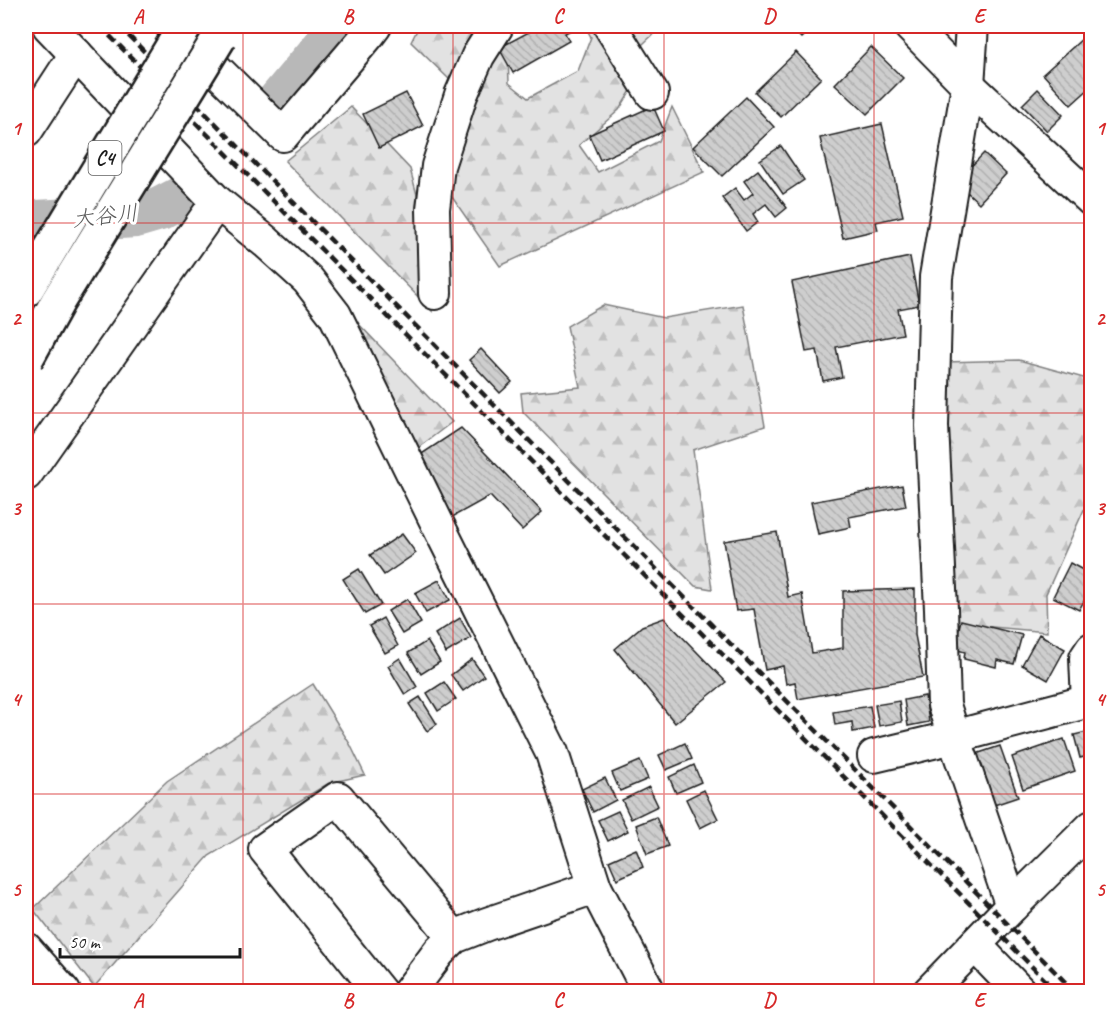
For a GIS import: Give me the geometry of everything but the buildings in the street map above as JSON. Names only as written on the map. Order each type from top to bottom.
[{"type":"highway","name":"C4","points":[[26,290],[185,26]]},
{"type":"highway","name":"C4","points":[[26,359],[220,36]]},
{"type":"street","points":[[49,26],[217,202],[308,280],[335,315],[552,753],[595,886],[649,992]]},
{"type":"street","points":[[172,26],[283,135],[375,26]]},
{"type":"street","points":[[435,292],[433,209],[438,166],[461,95],[478,56],[497,26]]},
{"type":"street","points":[[610,26],[652,93]]},
{"type":"street","points":[[910,26],[968,85],[1092,200]]},
{"type":"street","points":[[972,26],[968,85],[936,277],[932,426],[944,705],[1012,906]]},
{"type":"street","points":[[26,131],[76,54]]},
{"type":"street","points":[[26,474],[217,202]]},
{"type":"street","points":[[874,756],[1090,702],[1086,658],[1092,649]]},
{"type":"street","points":[[380,992],[265,849],[338,798],[454,937]]},
{"type":"street","points":[[929,992],[1092,827]]},
{"type":"street","points":[[409,992],[439,952],[454,937],[595,886]]},
{"type":"street","points":[[975,945],[1020,992]]},
{"type":"street","points":[[26,949],[64,992]]},
{"type":"green space","points":[[419,26],[507,26],[509,83],[528,98],[578,71],[591,37],[585,26],[662,26],[626,60],[639,78],[619,110],[579,145],[598,172],[659,141],[672,107],[704,172],[500,266],[447,190],[450,80],[411,42]]},
{"type":"green space","points":[[351,107],[410,169],[426,228],[432,311],[285,161]]},
{"type":"green space","points":[[257,217],[452,422],[410,454]]},
{"type":"green space","points":[[603,305],[664,318],[743,305],[765,426],[693,450],[712,589],[695,586],[523,412],[521,393],[580,387],[567,326]]},
{"type":"green space","points":[[1019,360],[1091,380],[1091,494],[1046,594],[1047,632],[949,623],[945,362]]},
{"type":"green space","points":[[313,684],[350,744],[365,775],[329,783],[209,856],[94,987],[33,909],[167,781]]},
{"type":"waterway","name":"大谷川","points":[[275,106],[342,26]]},
{"type":"waterway","name":"大谷川","points":[[26,228],[37,222],[136,216],[160,209],[183,197]]},
{"type":"railway","points":[[100,26],[1057,992]]},
{"type":"railway","points":[[119,26],[1075,992]]}]
